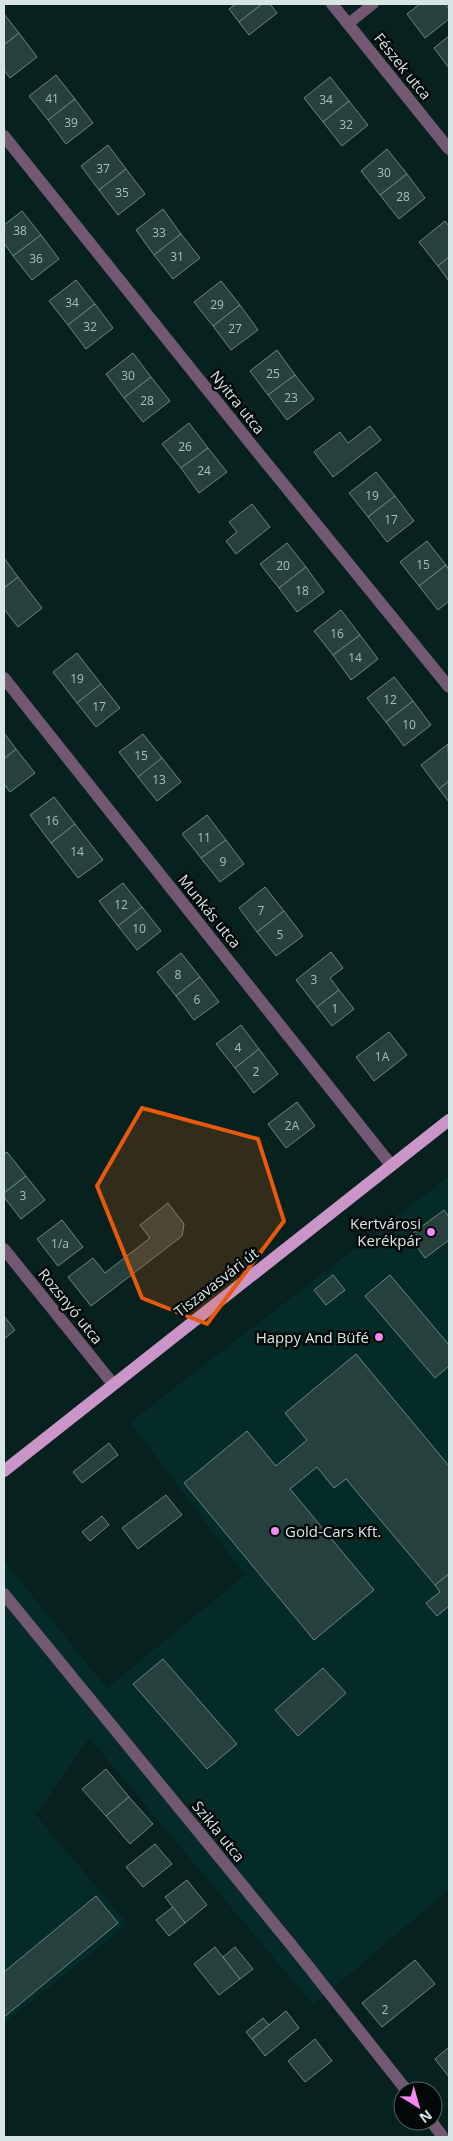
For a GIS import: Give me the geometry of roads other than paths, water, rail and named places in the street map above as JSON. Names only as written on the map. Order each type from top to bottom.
[{"type":"main road","name":"Tiszavasvári út","points":[[4,1471],[449,1120]]},
{"type":"street","name":"Fészek utca","points":[[332,4],[449,149]]},
{"type":"street","name":"Nyitra utca","points":[[4,136],[449,687]]},
{"type":"street","name":"Munkás utca","points":[[4,678],[391,1165]]},
{"type":"street","name":"Rozsnyó utca","points":[[4,1249],[114,1384]]},
{"type":"street","name":"Szikla utca","points":[[4,1594],[293,1947],[399,2081]]},
{"type":"lane","points":[[348,24],[373,4]]},
{"type":"place","name":"Kertvárosi Kerékpár","points":[[431,1232]]},
{"type":"place","name":"Happy And Büfé","points":[[379,1337]]},
{"type":"place","name":"Gold-Cars Kft.","points":[[275,1531]]}]
